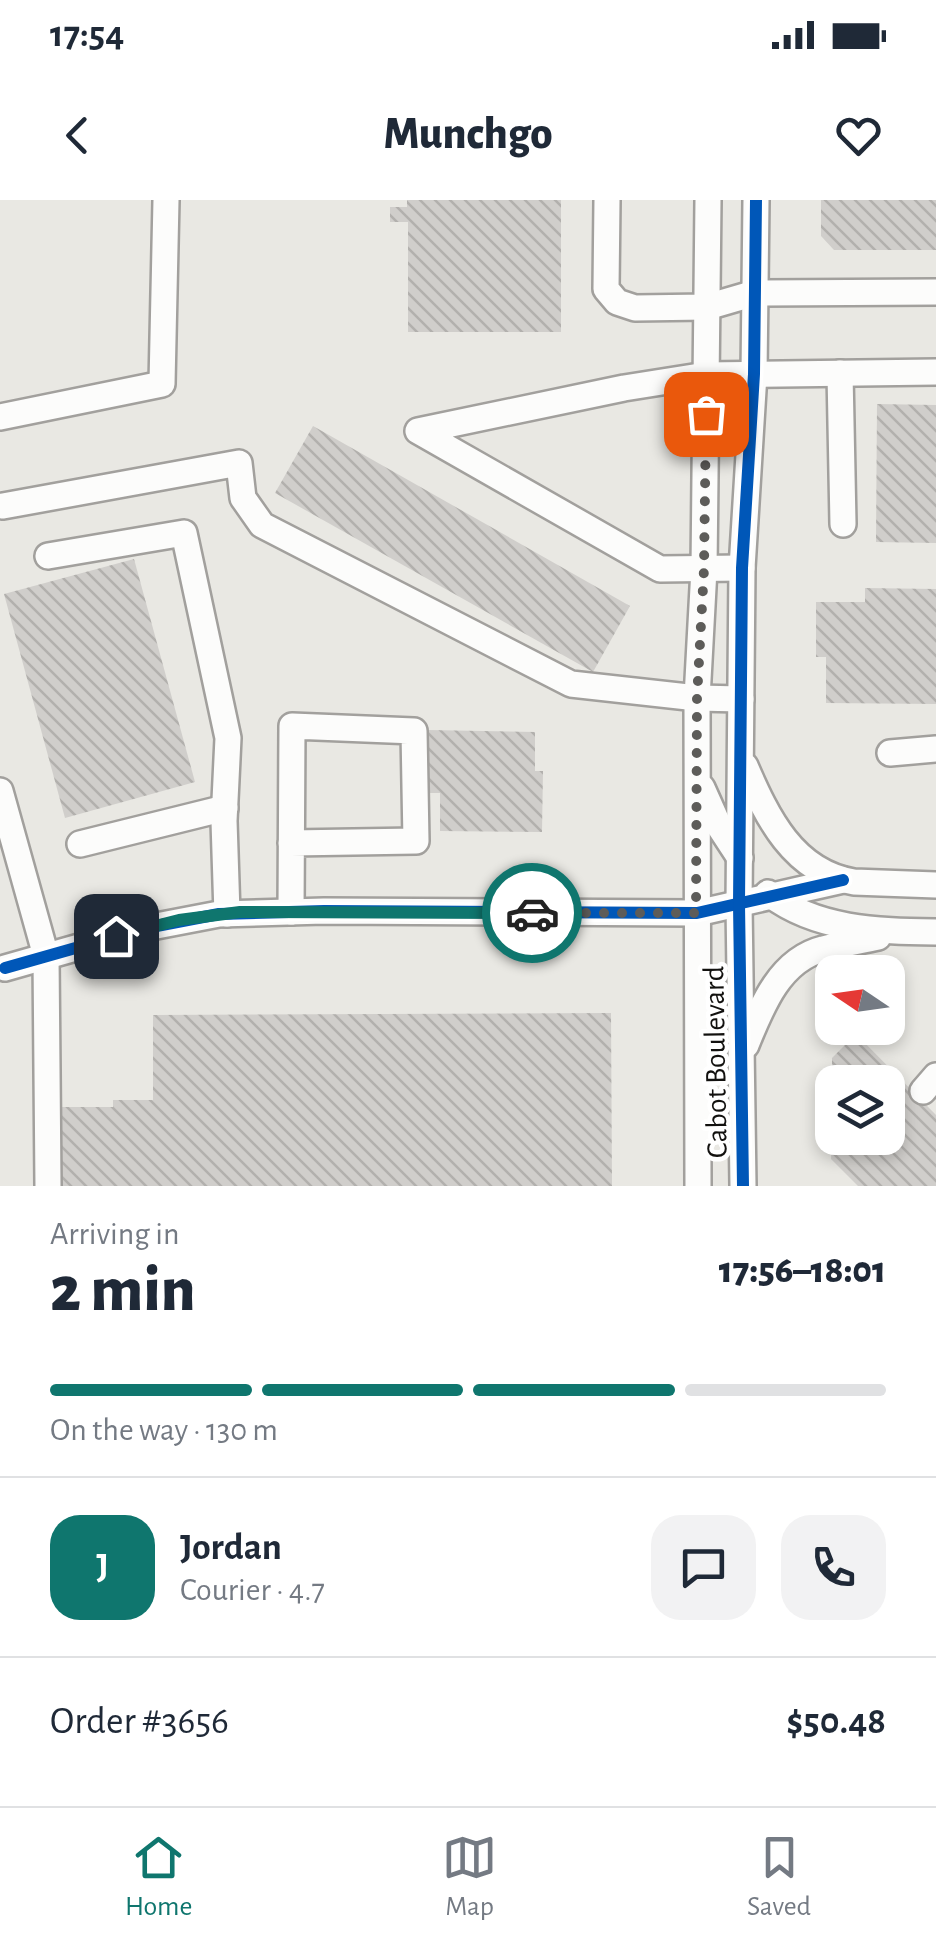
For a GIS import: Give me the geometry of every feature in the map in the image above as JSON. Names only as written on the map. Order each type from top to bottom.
[{"type":"street","points":[[0,417],[162,384],[166,200]]},
{"type":"street","points":[[607,200],[606,289],[617,302],[635,308],[707,307],[755,293],[936,292]]},
{"type":"street","name":"Cabot Boulevard","points":[[698,1186],[697,698],[704,569],[708,200]]},
{"type":"street","name":"Cabot Boulevard","points":[[743,1186],[739,904],[742,568],[754,374],[756,200]]},
{"type":"street","points":[[742,568],[660,569],[418,431],[706,374],[936,372]]},
{"type":"street","points":[[840,373],[843,524]]},
{"type":"street","points":[[3,506],[239,463],[243,498],[262,525],[571,684],[741,699]]},
{"type":"street","points":[[48,556],[184,533],[228,738],[224,808],[227,914]]},
{"type":"street","points":[[291,842],[416,841],[414,731],[292,726],[291,842],[291,912]]},
{"type":"street","points":[[890,753],[936,749]]},
{"type":"street","points":[[741,757],[764,810],[784,839],[816,867],[843,880]]},
{"type":"street","points":[[697,774],[719,826],[740,860],[773,897],[794,910],[839,926],[936,932]]},
{"type":"street","points":[[0,791],[11,881],[46,956],[48,1186]]},
{"type":"street","points":[[80,844],[224,808]]},
{"type":"street","points":[[5,968],[155,926],[227,914],[696,913],[843,880],[936,885]]},
{"type":"street","points":[[740,1059],[765,998],[799,961],[819,949],[900,932]]},
{"type":"building","points":[[407,200],[561,200],[561,332],[408,332],[408,222],[390,222],[390,207],[407,207]]},
{"type":"building","points":[[821,200],[936,200],[936,250],[834,250],[821,236]]},
{"type":"building","points":[[877,404],[936,405],[936,543],[876,542]]},
{"type":"building","points":[[313,426],[630,606],[593,672],[275,493]]},
{"type":"building","points":[[134,559],[195,782],[65,818],[4,594]]},
{"type":"building","points":[[865,588],[936,589],[936,704],[826,703],[826,657],[816,657],[816,602],[865,602]]},
{"type":"building","points":[[428,730],[535,732],[535,771],[543,771],[542,832],[440,831],[440,793],[427,793]]},
{"type":"building","points":[[611,1013],[612,1186],[62,1186],[61,1107],[113,1107],[113,1100],[153,1100],[153,1015]]},
{"type":"building","points":[[845,1045],[867,1045],[887,1065],[832,1065],[832,1058]]},
{"type":"building","points":[[905,1084],[936,1115],[936,1186],[858,1186],[831,1155],[905,1155]]},
{"type":"cycle path","points":[[743,1186],[739,904],[742,568],[754,374],[756,200]]},
{"type":"cycle path","points":[[5,968],[146,928],[219,914],[697,913],[843,880]]},
{"type":"way so far","points":[[532,913],[696,913],[697,698],[706,414]]},
{"type":"route","points":[[116,936],[179,920],[240,912],[532,913]]}]
